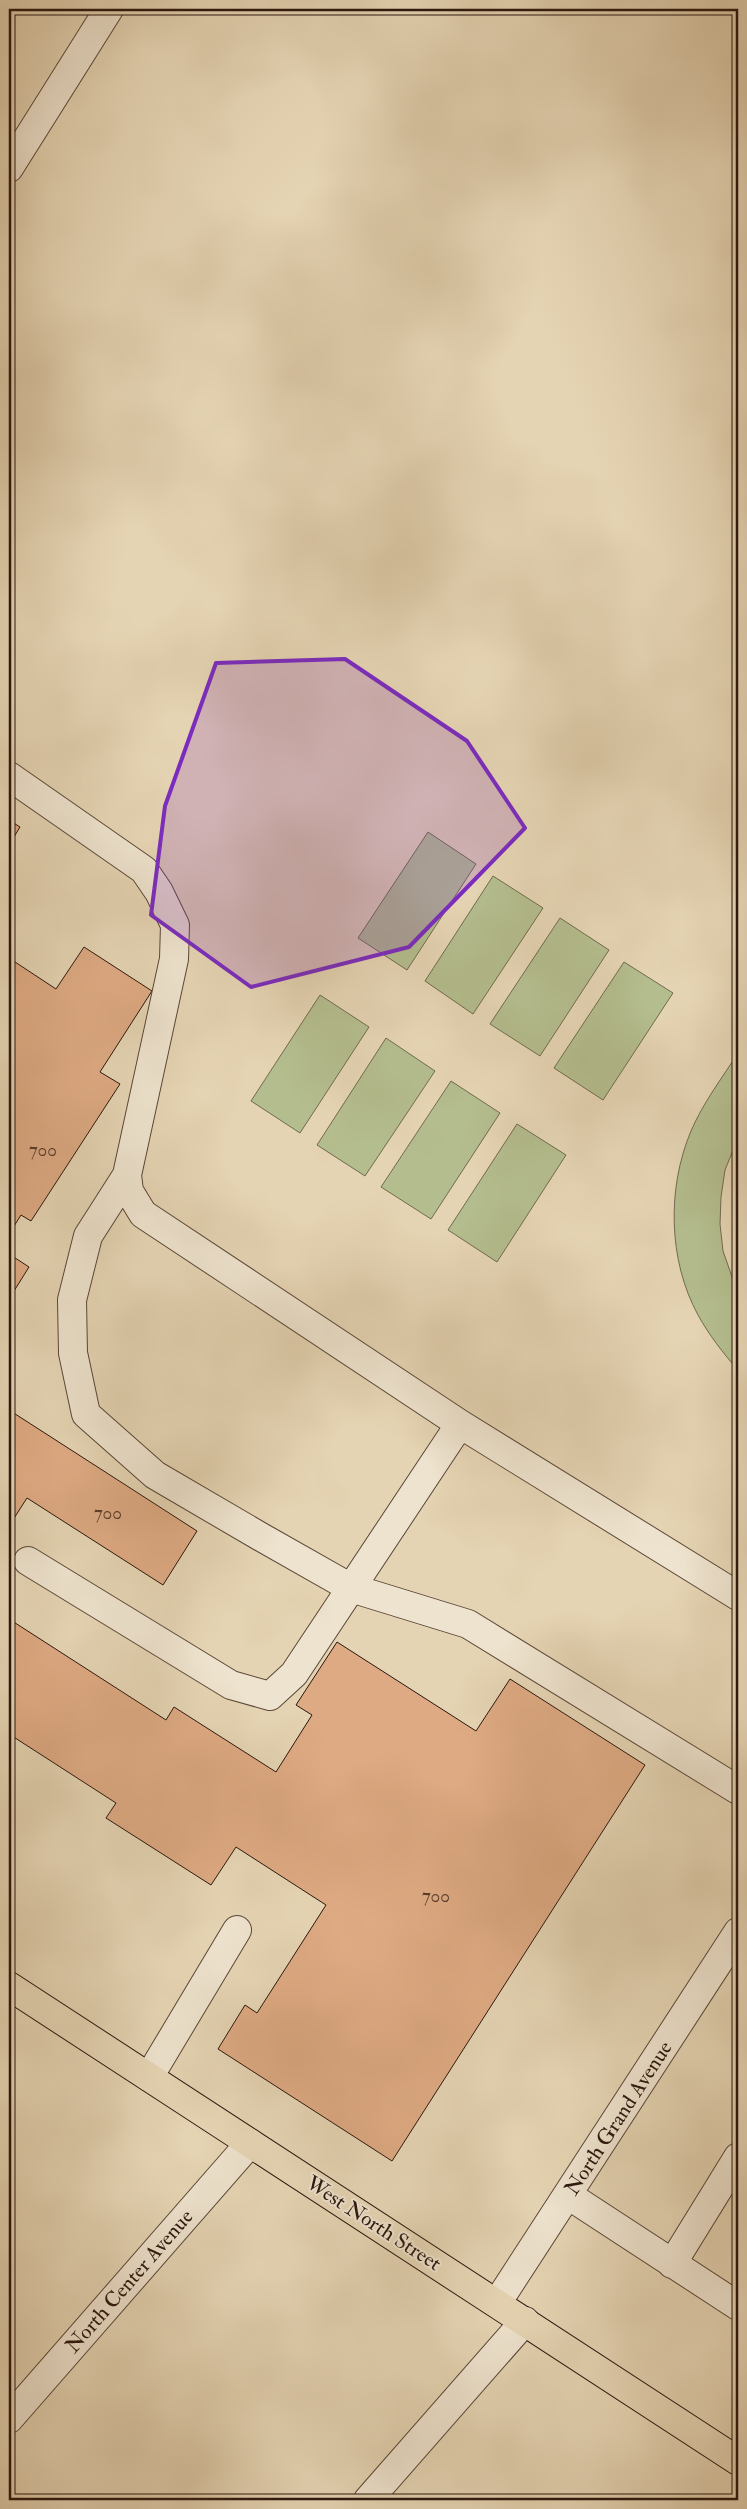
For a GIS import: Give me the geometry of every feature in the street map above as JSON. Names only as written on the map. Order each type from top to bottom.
[{"type":"main road","name":"West North Street","points":[[9,1986],[738,2461]]},
{"type":"street","points":[[9,168],[109,9]]},
{"type":"street","points":[[9,776],[144,870],[159,892],[175,925],[174,959],[127,1175],[129,1191],[143,1214],[460,1424],[738,1596]]},
{"type":"street","points":[[127,1175],[88,1236],[72,1300],[73,1353],[86,1414],[155,1475],[351,1588],[468,1624],[738,1790]]},
{"type":"street","points":[[28,1561],[231,1685],[270,1696],[294,1674],[460,1424]]},
{"type":"street","points":[[149,2078],[237,1930]]},
{"type":"street","name":"North Grand Avenue","points":[[497,2303],[738,1932]]},
{"type":"street","name":"North Center Avenue","points":[[9,2419],[250,2143]]},
{"type":"street","points":[[672,2264],[738,2157]]},
{"type":"street","points":[[568,2195],[738,2306]]},
{"type":"street","points":[[368,2500],[525,2321]]},
{"type":"highlighted area","points":[[345,659],[467,741],[525,828],[409,947],[251,987],[151,915],[165,806],[216,663]]},
{"type":"green space","points":[[428,832],[476,864],[407,970],[358,938]]},
{"type":"green space","points":[[493,876],[543,908],[473,1014],[425,981]]},
{"type":"green space","points":[[560,918],[609,950],[540,1056],[490,1024]]},
{"type":"green space","points":[[624,962],[673,993],[603,1100],[554,1068]]},
{"type":"green space","points":[[320,995],[369,1027],[300,1133],[251,1101]]},
{"type":"green space","points":[[386,1038],[435,1071],[365,1176],[317,1145]]},
{"type":"green space","points":[[738,1053],[738,1138],[725,1170],[720,1224],[723,1251],[738,1294],[738,1370],[707,1330],[688,1294],[676,1248],[674,1224],[678,1176],[683,1153],[691,1131],[707,1101]]},
{"type":"green space","points":[[451,1081],[500,1113],[431,1219],[381,1187]]},
{"type":"green space","points":[[517,1124],[566,1155],[497,1262],[448,1230]]},
{"type":"building","points":[[9,820],[20,827],[9,845]]},
{"type":"building","points":[[84,947],[152,991],[100,1072],[120,1084],[31,1221],[21,1215],[9,1234],[9,958],[56,989]]},
{"type":"building","points":[[9,1254],[29,1267],[9,1299]]},
{"type":"building","points":[[9,1410],[197,1531],[163,1585],[27,1498],[9,1526]]},
{"type":"building","points":[[9,1619],[166,1720],[174,1707],[276,1772],[312,1715],[296,1705],[337,1642],[476,1731],[510,1679],[645,1765],[392,2161],[218,2049],[245,2005],[257,2013],[326,1905],[236,1847],[211,1885],[106,1818],[116,1803],[9,1734]]}]
